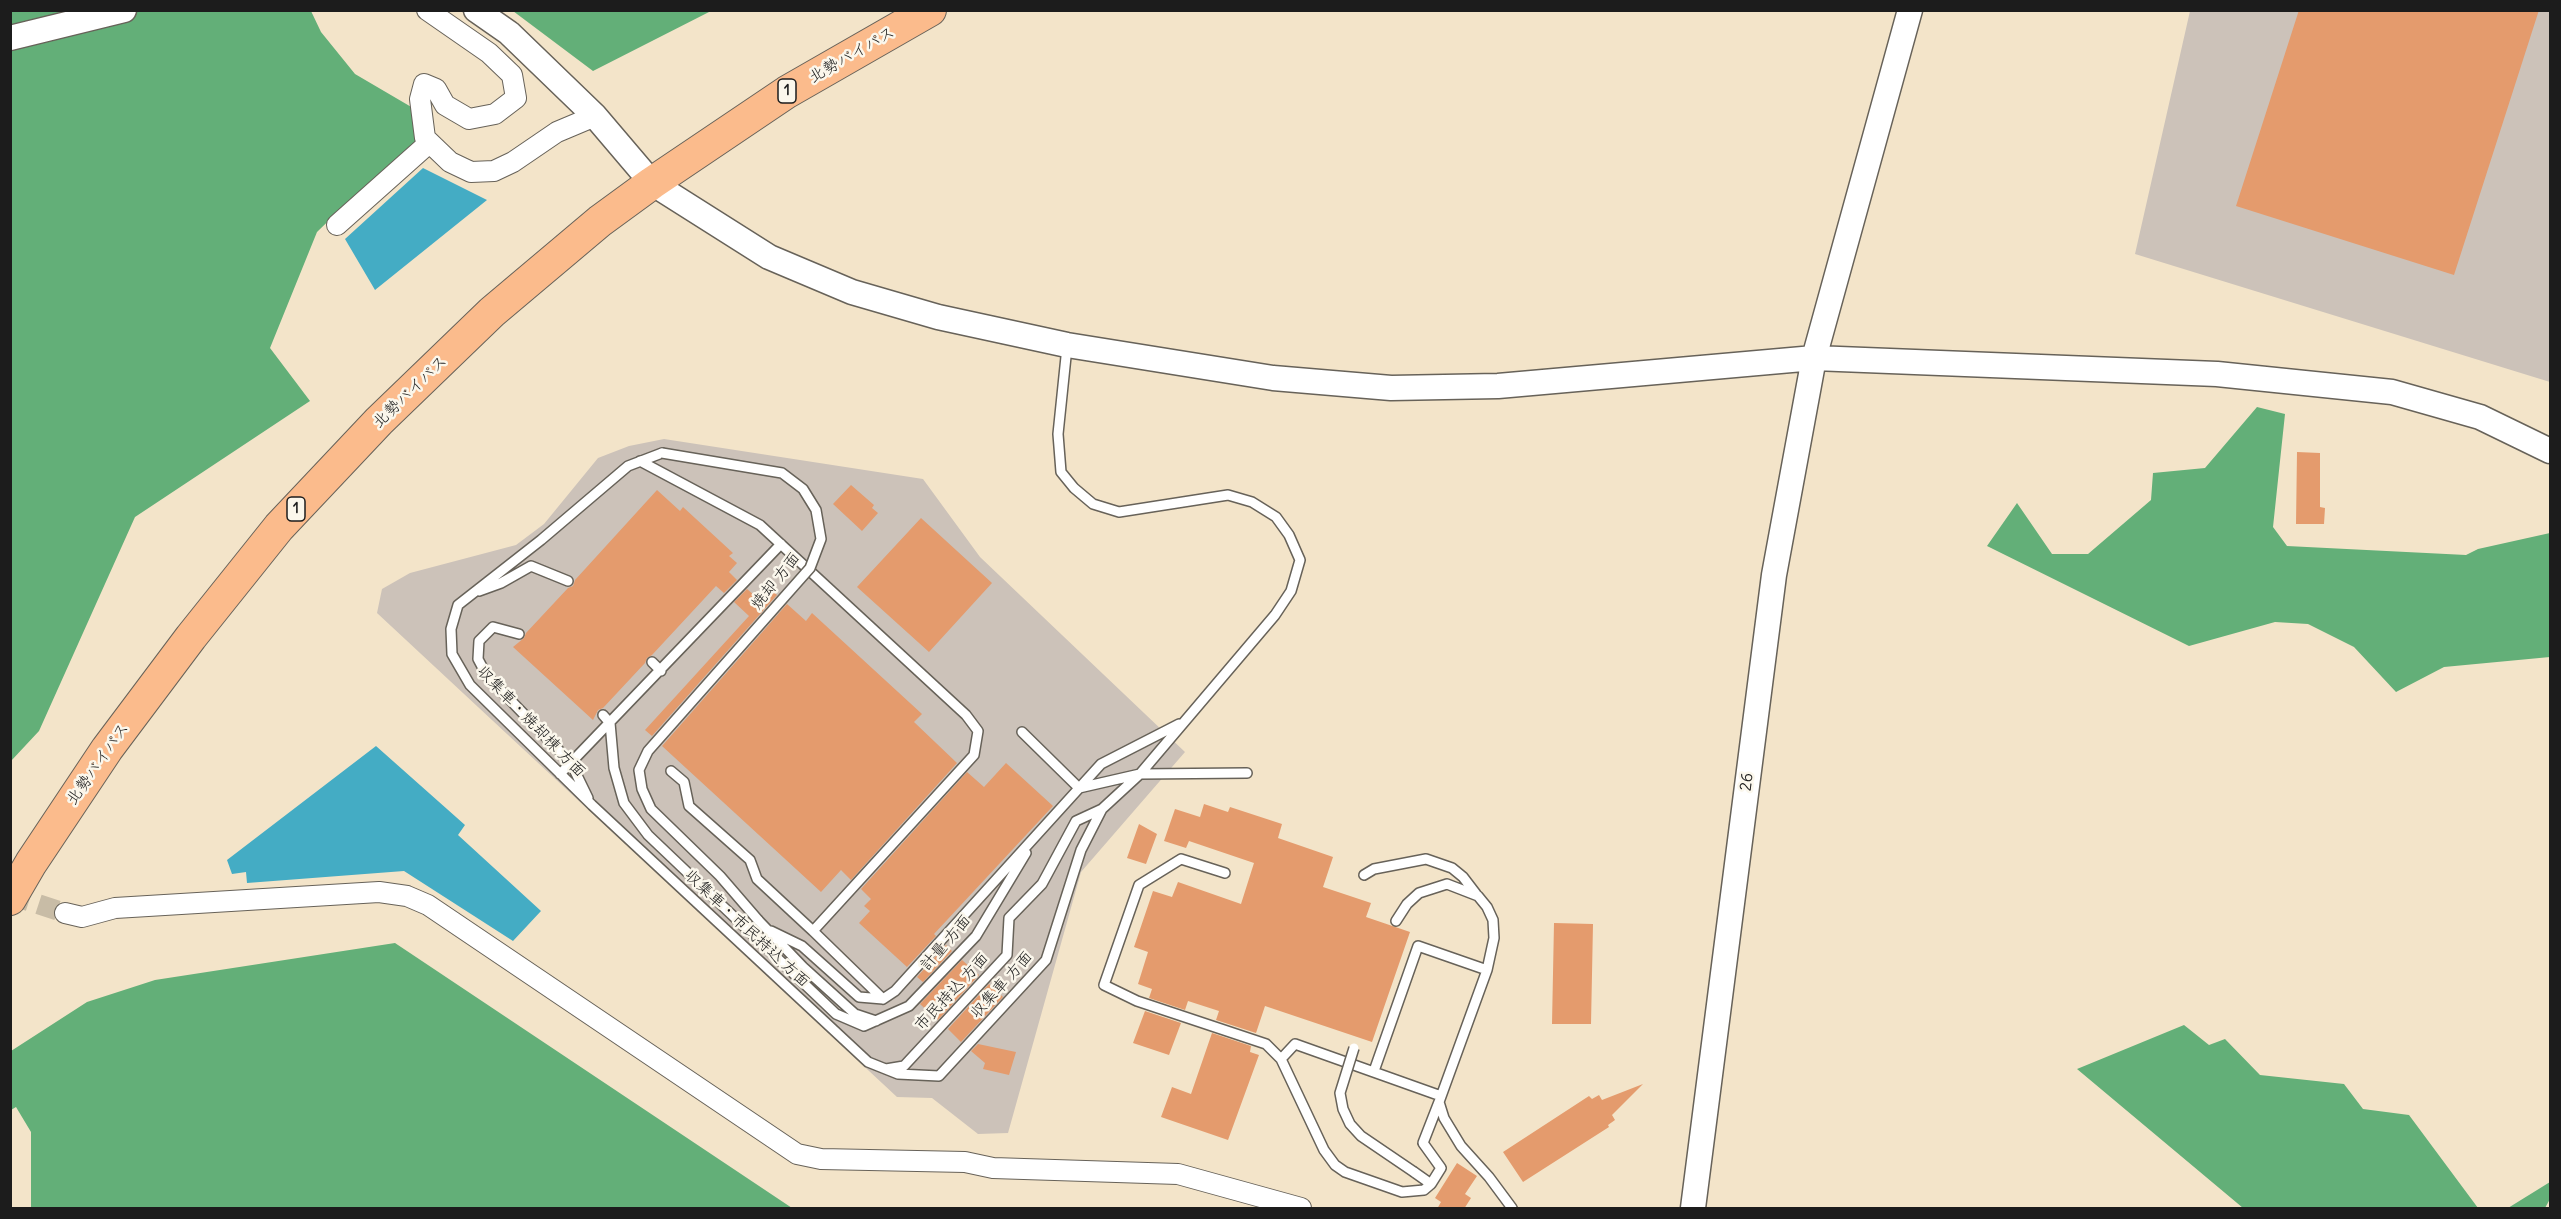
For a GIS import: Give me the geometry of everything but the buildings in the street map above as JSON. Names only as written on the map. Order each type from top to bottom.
[{"type":"highway","name":"北勢バイパス","points":[[10,899],[31,863],[107,749],[191,637],[279,527],[379,420],[492,312],[600,222],[652,183],[787,92],[930,10]]},
{"type":"street","points":[[10,38],[124,10]]},
{"type":"street","points":[[427,10],[489,53],[512,75],[516,98],[495,114],[469,119],[445,105],[436,89],[424,84],[421,108],[425,138],[450,162],[471,172],[483,173],[504,167],[557,132],[595,116]]},
{"type":"street","points":[[476,10],[509,33],[595,116],[652,183],[769,257],[852,292],[938,317],[1067,345],[1273,378],[1391,388],[1498,386],[1814,358],[2217,374],[2392,392],[2480,417],[2550,451]]},
{"type":"street","name":"26","points":[[1693,1209],[1774,575],[1814,358],[1910,10]]},
{"type":"street","points":[[338,225],[429,143]]},
{"type":"street","points":[[64,913],[82,918],[115,908],[379,892],[407,897],[428,905],[797,1154],[821,1159],[964,1162],[993,1168],[1178,1174],[1301,1209]]},
{"type":"lane","points":[[1067,345],[1058,434],[1061,472],[1074,488],[1093,504],[1119,512],[1228,495],[1252,502],[1276,517],[1289,535],[1300,560],[1291,591],[1275,615],[1140,774],[1102,809]]},
{"type":"lane","name":"焼却 方面","points":[[474,593],[628,466],[662,453],[782,472],[803,489],[816,510],[820,539],[810,568],[648,751],[639,770],[642,789],[651,809],[720,876],[767,929]]},
{"type":"lane","points":[[640,461],[760,525],[966,715],[978,731],[974,755],[813,931]]},
{"type":"lane","points":[[560,774],[781,544]]},
{"type":"lane","points":[[474,593],[501,583],[531,566],[568,581]]},
{"type":"lane","name":"収集車・焼却棟 方面","points":[[474,593],[458,605],[452,629],[452,654],[470,686],[592,806]]},
{"type":"lane","points":[[519,634],[492,627],[479,641],[478,659],[488,676],[571,763],[592,806]]},
{"type":"lane","points":[[652,662],[661,671]]},
{"type":"lane","points":[[603,715],[610,723]]},
{"type":"lane","points":[[767,929],[802,946],[859,997],[883,999],[895,991],[1101,764],[1183,722]]},
{"type":"lane","name":"計量 方面","points":[[610,723],[614,768],[624,803],[648,835],[836,1014],[864,1026],[909,1006],[976,936],[1038,833]]},
{"type":"lane","points":[[1022,732],[1079,788]]},
{"type":"lane","points":[[671,771],[684,782],[689,806],[750,860],[757,879],[883,999]]},
{"type":"lane","points":[[1079,788],[1140,774],[1247,773]]},
{"type":"lane","name":"収集車・市民持込 方面","points":[[592,806],[868,1062],[886,1069]]},
{"type":"lane","name":"収集車 方面","points":[[886,1069],[898,1074],[939,1076],[1046,960],[1081,850],[1102,809]]},
{"type":"lane","name":"市民持込 方面","points":[[886,1069],[904,1066],[1007,956],[1009,918],[1042,884],[1076,820],[1102,809]]},
{"type":"lane","points":[[1225,873],[1181,859],[1139,885],[1104,985],[1137,1001],[1266,1044],[1281,1059],[1324,1150],[1335,1165],[1345,1172],[1402,1192],[1424,1190],[1431,1184],[1441,1168],[1423,1143],[1487,970],[1494,938],[1492,920],[1478,896],[1463,877],[1452,868],[1426,859],[1374,869],[1364,875]]},
{"type":"lane","points":[[1396,921],[1407,904],[1419,893],[1434,886],[1447,884],[1478,896]]},
{"type":"lane","points":[[767,929],[803,968],[855,1014],[876,1021]]},
{"type":"lane","points":[[1374,1071],[1418,946],[1487,970]]},
{"type":"lane","points":[[1281,1059],[1295,1044],[1374,1071],[1440,1099]]},
{"type":"lane","points":[[1354,1048],[1340,1093],[1343,1109],[1350,1124],[1361,1136],[1431,1184]]},
{"type":"lane","points":[[1440,1099],[1444,1118],[1461,1146],[1489,1177],[1512,1209]]},
{"type":"shaded area","points":[[2190,11],[2550,11],[2550,382],[2135,254]]},
{"type":"shaded area","points":[[664,439],[923,479],[980,557],[1185,752],[1081,872],[1008,1133],[978,1134],[932,1098],[897,1097],[377,613],[382,589],[410,573],[516,545],[544,524],[598,458],[629,446]]},
{"type":"green space","points":[[11,11],[311,11],[321,32],[355,74],[413,108],[416,144],[354,196],[317,232],[270,348],[310,401],[135,517],[39,731],[11,761]]},
{"type":"green space","points":[[513,11],[711,11],[593,71]]},
{"type":"green space","points":[[2257,407],[2285,414],[2273,527],[2287,546],[2466,555],[2478,549],[2550,533],[2550,657],[2444,667],[2396,692],[2354,647],[2308,624],[2275,622],[2189,646],[1987,546],[2017,503],[2052,554],[2088,554],[2151,500],[2153,473],[2205,468]]},
{"type":"green space","points":[[395,943],[792,1208],[31,1208],[31,1132],[16,1107],[11,1110],[11,1051],[87,1002],[155,980]]},
{"type":"green space","points":[[2184,1025],[2209,1045],[2225,1039],[2260,1075],[2344,1084],[2363,1109],[2409,1115],[2478,1208],[2243,1208],[2077,1069]]},
{"type":"green space","points":[[2550,1182],[2550,1199],[2545,1208],[2508,1208]]},
{"type":"water","points":[[423,168],[487,200],[375,290],[345,239]]},
{"type":"water","points":[[376,746],[465,825],[458,835],[541,911],[513,941],[404,871],[247,883],[246,872],[232,874],[227,860]]},
{"type":"tunnel","points":[[10,895],[65,913]]}]
